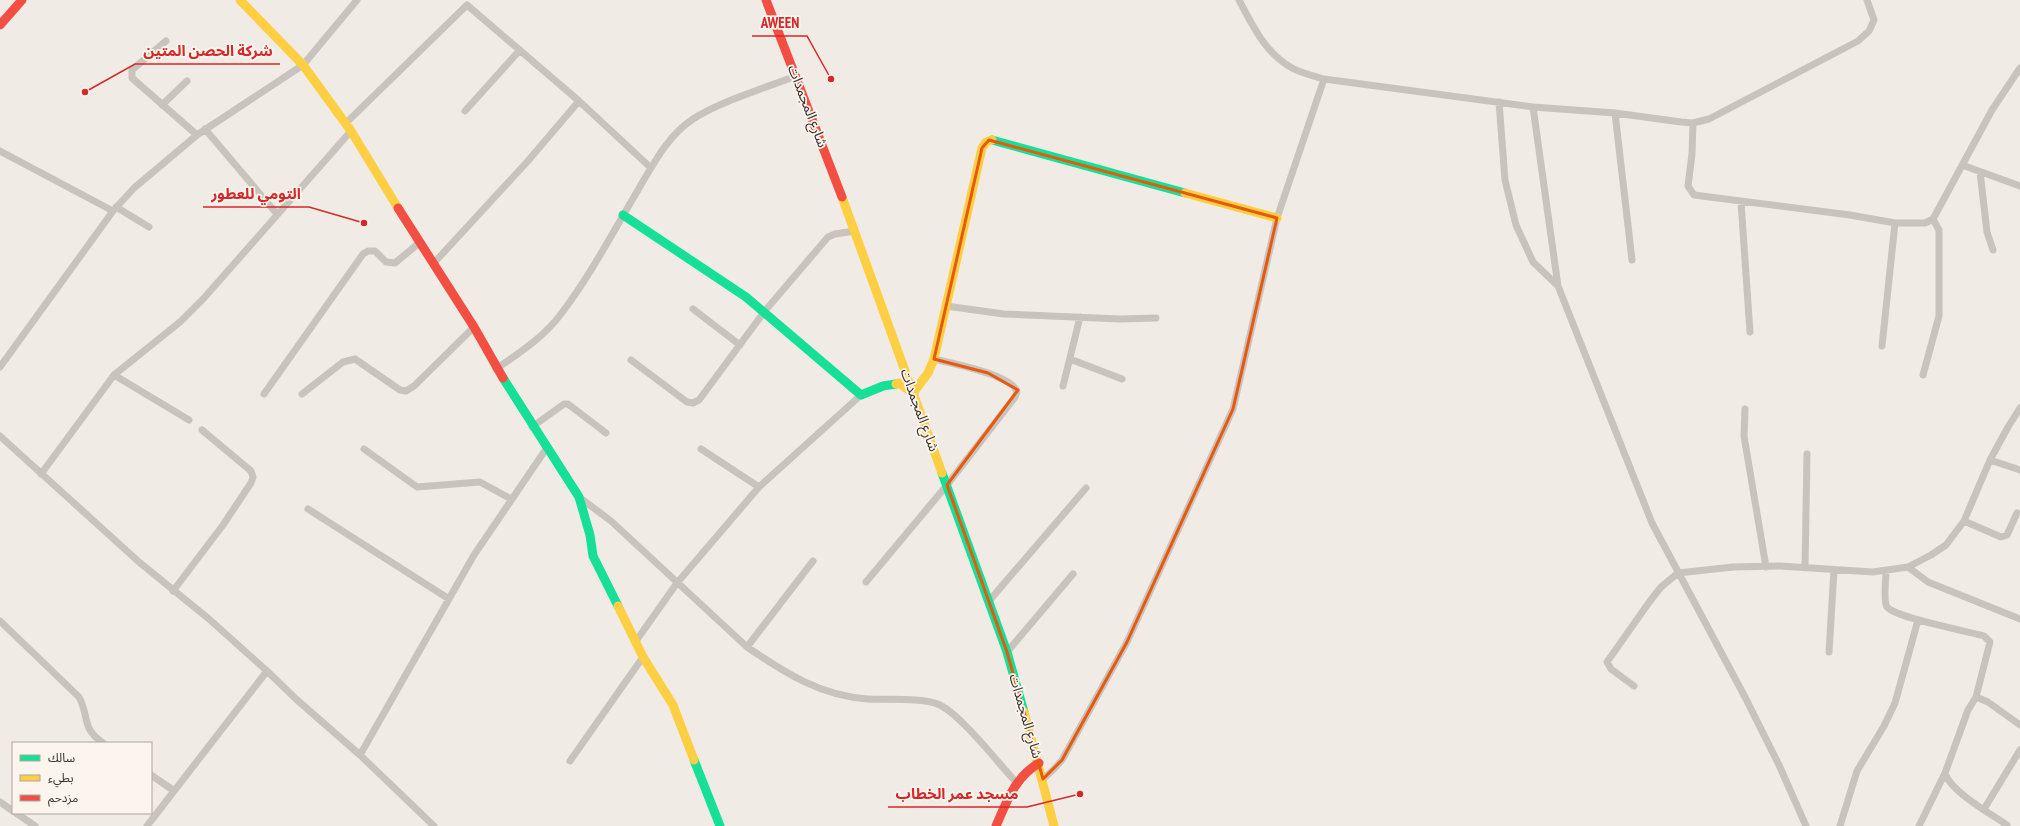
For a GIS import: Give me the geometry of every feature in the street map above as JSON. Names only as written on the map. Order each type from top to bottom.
[{"type":"street","points":[[0,25],[22,0]]},
{"type":"street","points":[[240,0],[303,65],[346,123],[419,243],[474,327],[496,369],[546,449],[579,497],[590,535],[593,556],[643,657],[673,705],[720,826]]},
{"type":"street","points":[[0,367],[114,209],[134,188],[205,129],[303,65],[357,0]]},
{"type":"street","name":"شارع المجمدات","points":[[766,0],[855,232],[989,600],[1007,652],[1039,763],[1054,826]]},
{"type":"street","points":[[1239,0],[1261,41],[1275,56],[1293,68],[1324,79],[1533,107],[1615,113],[1693,123],[1709,119],[1858,41],[1869,31],[1874,20],[1867,0]]},
{"type":"street","points":[[346,123],[470,3],[651,168]]},
{"type":"street","points":[[166,40],[132,70],[132,78],[197,135]]},
{"type":"street","points":[[464,111],[520,50]]},
{"type":"street","points":[[1693,123],[1688,186],[1690,191],[1700,197],[1850,215],[1895,223],[1925,223],[1933,219],[1992,110],[2020,68]]},
{"type":"street","points":[[496,369],[528,346],[560,316],[660,153],[673,136],[693,119],[719,106],[796,76]]},
{"type":"street","points":[[1043,779],[1062,760],[1127,642],[1233,409],[1277,218],[1324,79]]},
{"type":"street","points":[[162,105],[187,81]]},
{"type":"street","points":[[434,264],[527,162],[579,101]]},
{"type":"street","points":[[1499,102],[1505,180],[1516,225],[1534,262],[1558,286]]},
{"type":"street","points":[[1533,107],[1558,286],[1652,523],[1746,699],[1779,765],[1806,826]]},
{"type":"street","points":[[1615,113],[1632,260]]},
{"type":"street","points":[[205,129],[277,214]]},
{"type":"street","points":[[41,474],[114,375],[180,322],[204,298],[277,214],[306,184],[351,131]]},
{"type":"street","points":[[636,641],[677,583],[760,487],[861,395],[882,386],[899,383],[913,393],[928,373],[934,359],[984,143],[989,140],[994,140],[1277,218]]},
{"type":"street","points":[[0,151],[149,227]]},
{"type":"street","points":[[1962,165],[2020,186]]},
{"type":"street","points":[[1980,172],[1987,232],[1993,250]]},
{"type":"street","points":[[1741,202],[1750,332]]},
{"type":"street","points":[[623,215],[746,296],[861,395]]},
{"type":"street","points":[[1922,375],[1939,316],[1939,230],[1933,219]]},
{"type":"street","points":[[1882,346],[1895,223]]},
{"type":"street","points":[[631,360],[687,402],[692,403],[699,400],[764,312],[828,237],[835,234],[855,232]]},
{"type":"street","points":[[264,394],[362,254],[368,251],[375,251],[386,262],[395,263],[419,243]]},
{"type":"street","points":[[946,306],[1004,314],[1156,318]]},
{"type":"street","points":[[693,309],[740,345]]},
{"type":"street","points":[[1064,386],[1080,317]]},
{"type":"street","points":[[302,394],[343,362],[355,359],[400,390],[406,391],[414,386],[474,327]]},
{"type":"street","points":[[866,582],[947,486],[1016,397],[1017,392],[1014,385],[988,373],[934,359]]},
{"type":"street","points":[[1070,359],[1122,379]]},
{"type":"street","points":[[114,375],[189,420]]},
{"type":"street","points":[[532,426],[564,404],[568,404],[606,433]]},
{"type":"street","points":[[1634,686],[1611,669],[1607,662],[1661,587],[1678,574],[1733,567],[1886,571],[1908,567],[1946,545],[1964,521],[1990,460],[2020,408]]},
{"type":"street","points":[[1745,409],[1744,436],[1766,567]]},
{"type":"street","points":[[173,591],[223,525],[251,483],[253,477],[250,471],[234,455],[202,430]]},
{"type":"street","points":[[0,436],[138,562],[209,620],[360,755],[430,825]]},
{"type":"street","points":[[364,449],[418,487],[480,482],[511,499]]},
{"type":"street","points":[[360,755],[474,555],[546,449]]},
{"type":"street","points":[[701,449],[760,487]]},
{"type":"street","points":[[1805,568],[1807,454]]},
{"type":"street","points":[[1990,460],[2020,470]]},
{"type":"street","points":[[989,600],[1086,488]]},
{"type":"street","points":[[579,497],[611,521],[747,647],[800,681],[822,690],[842,696],[867,699],[924,701],[939,705],[954,715],[1016,782]]},
{"type":"street","points":[[308,509],[449,599]]},
{"type":"street","points":[[1964,521],[2001,537],[2008,535],[2017,513]]},
{"type":"street","points":[[747,647],[813,561]]},
{"type":"street","points":[[1908,567],[1928,582],[2020,619]]},
{"type":"street","points":[[1829,652],[1834,570]]},
{"type":"street","points":[[1886,571],[1885,602],[1888,608],[1918,620],[1958,628],[1988,638],[1991,646],[1976,697],[1968,710],[1945,773],[1919,826]]},
{"type":"street","points":[[1007,652],[1073,574]]},
{"type":"street","points":[[1840,826],[1857,771],[1884,726],[1895,703],[1918,620]]},
{"type":"street","points":[[0,621],[79,697],[83,706],[86,725],[90,732],[102,742]]},
{"type":"street","points":[[570,761],[643,657]]},
{"type":"street","points":[[147,826],[173,790],[267,671]]},
{"type":"street","points":[[1976,697],[1988,702],[2020,725]]},
{"type":"street","points":[[1984,809],[2020,750]]},
{"type":"street","points":[[996,826],[1016,782],[1024,772],[1039,763]]},
{"type":"street","points":[[1945,773],[1947,780],[1958,790],[2007,825]]},
{"type":"street","points":[[152,776],[173,790]]},
{"type":"street","points":[[0,802],[12,810]]},
{"type":"street","points":[[17,814],[35,826]]},
{"type":"highlighted area","points":[[989,140],[1277,218],[1233,409],[1127,642],[1062,760],[1043,779],[1007,652],[947,485],[1018,390],[988,373],[934,359],[982,148]]},
{"type":"traffic: fast","points":[[992,140],[1185,193]]},
{"type":"traffic: fast","points":[[623,215],[746,297],[861,395],[883,386],[896,384]]},
{"type":"traffic: fast","points":[[503,378],[579,497],[590,535],[593,556],[618,606]]},
{"type":"traffic: fast","points":[[942,473],[1007,652],[1024,712]]},
{"type":"traffic: fast","points":[[694,760],[720,826]]},
{"type":"traffic: slow","points":[[240,0],[303,65],[351,131],[398,208]]},
{"type":"traffic: slow","points":[[896,384],[899,383],[913,393],[928,373],[934,359],[982,148],[986,142],[992,140]]},
{"type":"traffic: slow","points":[[1185,193],[1277,218]]},
{"type":"traffic: slow","points":[[842,197],[942,473]]},
{"type":"traffic: slow","points":[[618,606],[643,657],[673,705],[694,760]]},
{"type":"traffic: slow","points":[[1024,712],[1054,826]]},
{"type":"traffic: jam","points":[[0,25],[22,0]]},
{"type":"traffic: jam","points":[[766,0],[842,197]]},
{"type":"traffic: jam","points":[[398,208],[474,327],[503,378]]},
{"type":"traffic: jam","points":[[996,826],[1008,799],[1018,782],[1039,763]]},
{"type":"place","name":"AWEEN","points":[[831,79]]},
{"type":"place","name":"شركة الحصن المتين","points":[[85,92]]},
{"type":"place","name":"التومي للعطور","points":[[364,223]]},
{"type":"place","name":"مسجد عمر الخطاب","points":[[1080,794]]}]
